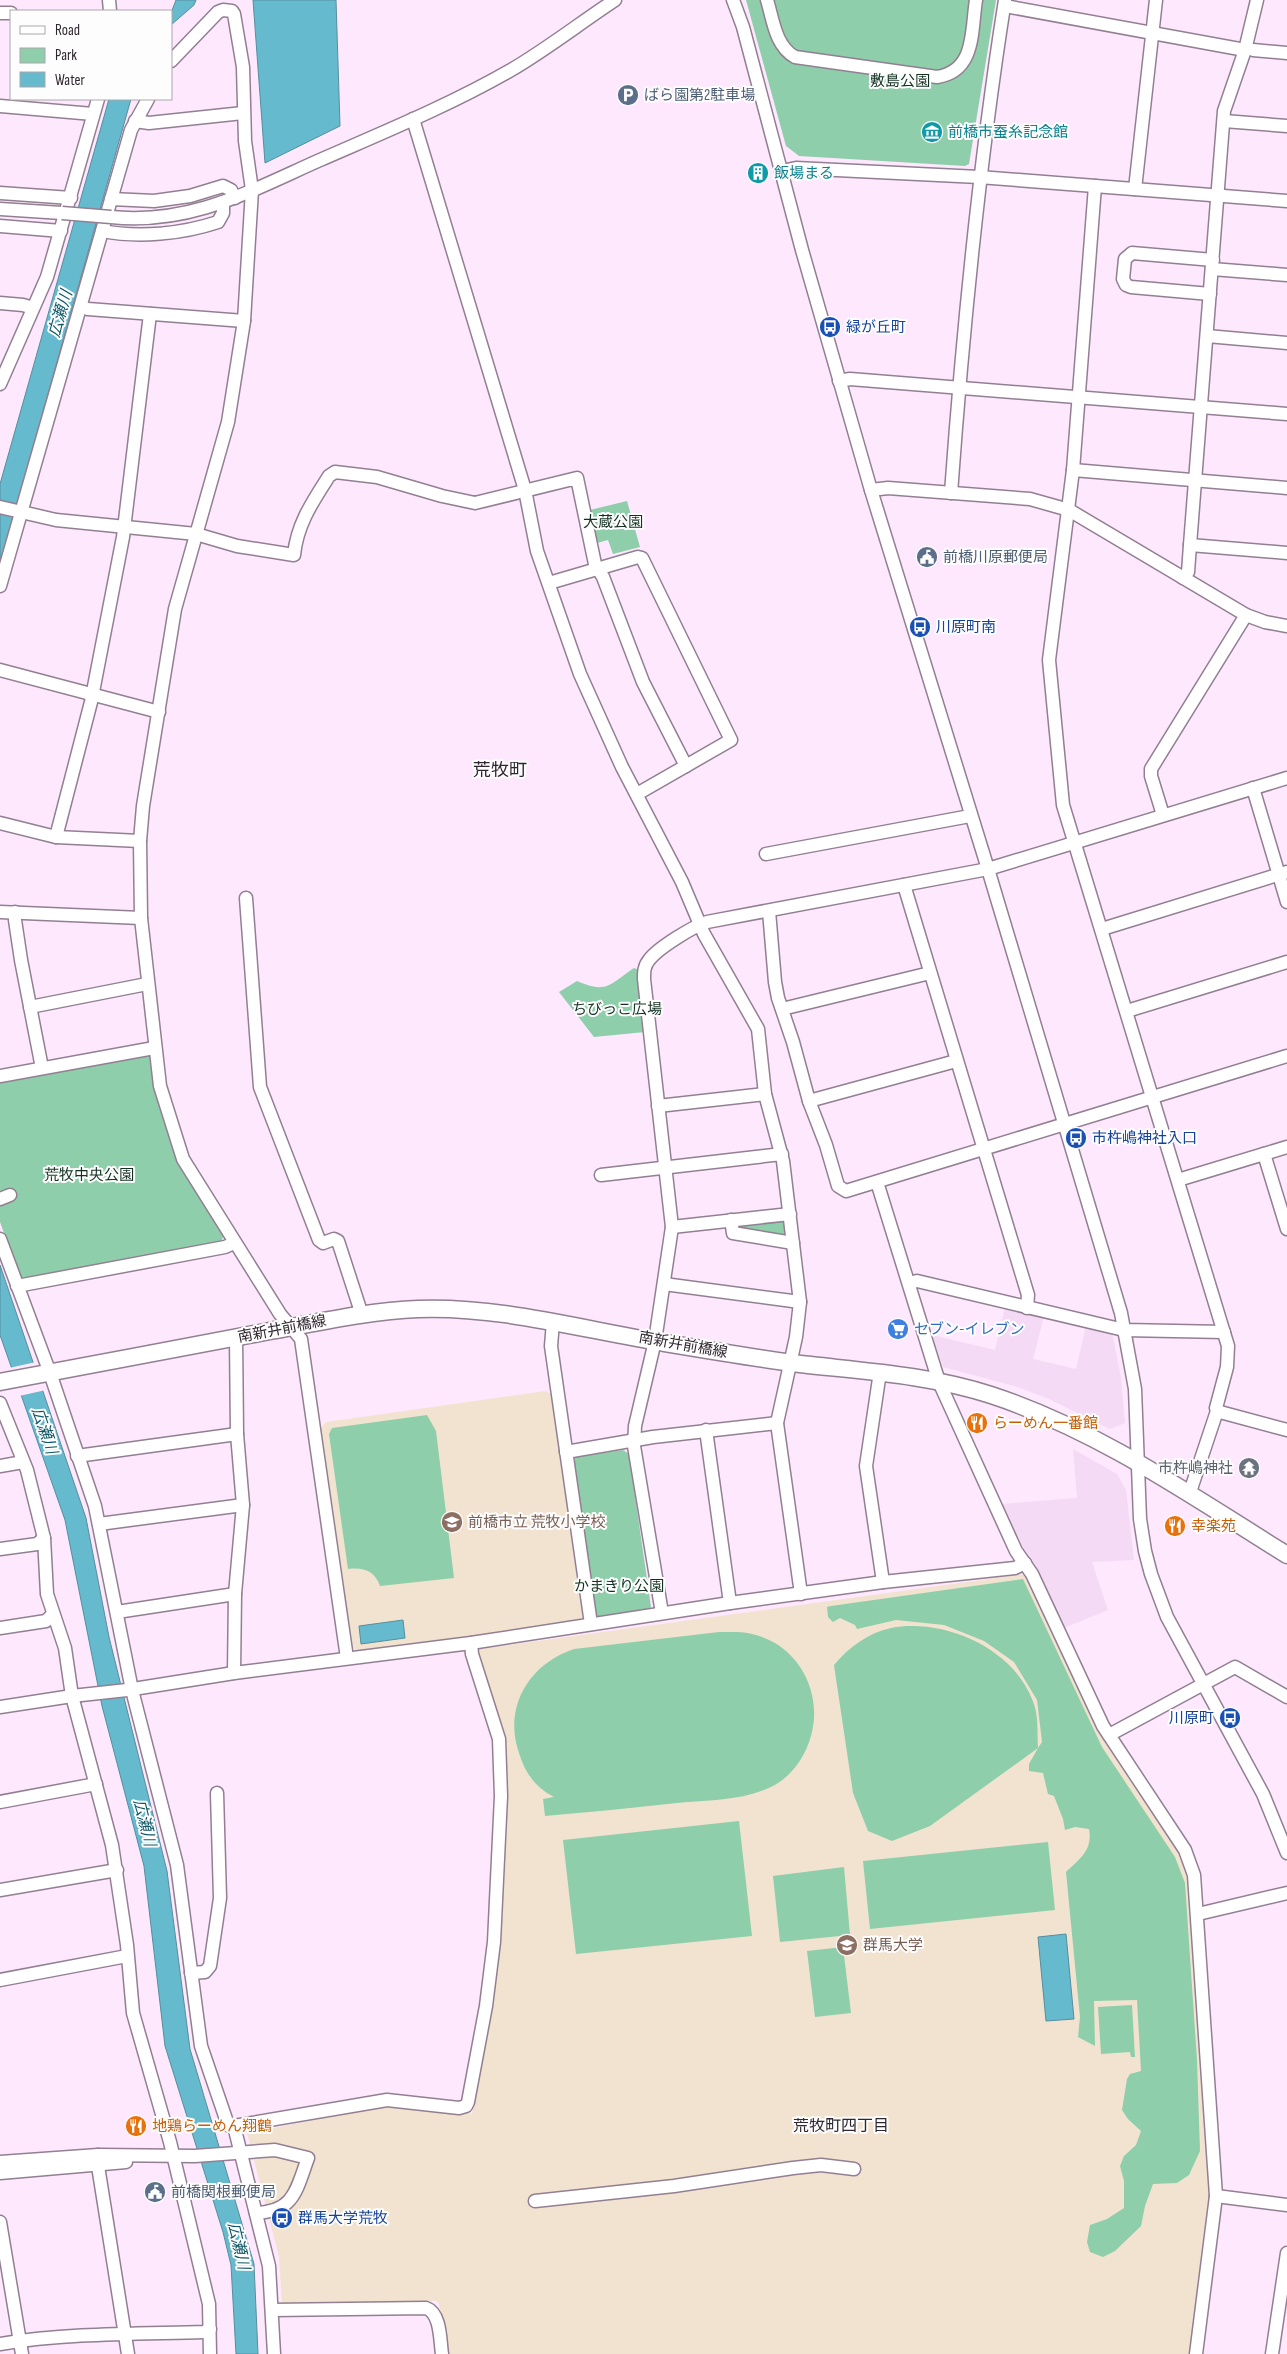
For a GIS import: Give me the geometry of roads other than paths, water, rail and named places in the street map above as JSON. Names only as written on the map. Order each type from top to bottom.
[{"type":"main road","name":"南新井前橋線","points":[[7,1381],[362,1314],[421,1309],[461,1309],[590,1327],[655,1341],[791,1363],[880,1372],[939,1382],[987,1394],[1051,1417],[1138,1463],[1287,1555]]},
{"type":"street","points":[[0,209],[111,217],[157,217],[222,204],[412,120],[513,69],[614,0]]},
{"type":"street","points":[[733,0],[743,27],[839,381],[871,490],[1116,1293],[1135,1389],[1140,1519],[1145,1552],[1151,1574],[1167,1617],[1201,1684],[1263,1794],[1287,1853]]},
{"type":"street","points":[[767,0],[779,39],[789,53],[795,57],[937,77],[958,70],[967,57],[976,0]]},
{"type":"street","points":[[1135,189],[1156,0]]},
{"type":"street","points":[[1250,50],[1256,0]]},
{"type":"street","points":[[1183,578],[1188,572],[1224,121],[1229,114],[1264,0]]},
{"type":"street","points":[[950,493],[958,387],[979,177],[1005,3],[1152,33],[1250,50],[1287,53]]},
{"type":"street","points":[[172,60],[218,12],[223,10],[232,11],[243,67],[243,113],[252,190],[244,321],[228,422],[175,609],[147,778],[140,841],[141,918],[154,1048],[160,1086],[182,1159],[280,1314],[301,1339],[347,1658]]},
{"type":"street","points":[[0,384],[47,277],[98,100]]},
{"type":"street","points":[[0,586],[19,512],[135,120],[147,100]]},
{"type":"street","points":[[0,106],[93,114]]},
{"type":"street","points":[[135,120],[149,123],[243,113]]},
{"type":"street","points":[[412,120],[525,490],[537,551],[580,674],[637,794],[682,882],[700,924],[758,1029],[765,1094],[782,1154],[800,1302],[791,1363],[777,1423],[801,1594]]},
{"type":"street","points":[[1224,121],[1287,126]]},
{"type":"street","points":[[782,171],[796,168],[979,177],[1287,201]]},
{"type":"street","points":[[1096,186],[1073,470],[1049,660],[1063,805],[1128,1011],[1224,1332],[1229,1357],[1216,1405],[1217,1411],[1189,1494]]},
{"type":"street","points":[[112,199],[148,201],[177,198],[219,187],[228,187],[236,198]]},
{"type":"street","points":[[0,193],[71,198]]},
{"type":"street","points":[[102,231],[154,233],[193,228],[214,223],[220,219],[223,213],[222,204]]},
{"type":"street","points":[[0,226],[61,231]]},
{"type":"street","points":[[1210,294],[1126,285],[1123,279],[1125,259],[1132,253],[1287,275]]},
{"type":"street","points":[[0,303],[33,308]]},
{"type":"street","points":[[81,307],[244,321]]},
{"type":"street","points":[[56,837],[92,694],[123,527],[150,314]]},
{"type":"street","points":[[1207,336],[1287,343]]},
{"type":"street","points":[[839,381],[850,378],[1287,414]]},
{"type":"street","points":[[1073,470],[1287,488]]},
{"type":"street","points":[[0,507],[56,520],[196,534],[237,546],[294,555],[297,535],[305,516],[329,476],[335,472],[377,477],[450,498],[475,503],[577,478],[598,569],[643,682],[686,766]]},
{"type":"street","points":[[871,490],[888,488],[1030,499],[1069,510],[1246,615],[1265,622],[1287,626]]},
{"type":"street","points":[[1190,544],[1287,553]]},
{"type":"street","points":[[549,583],[638,557],[642,558],[731,740],[637,794]]},
{"type":"street","points":[[1163,815],[1151,776],[1151,769],[1246,615]]},
{"type":"street","points":[[0,670],[159,712]]},
{"type":"street","points":[[662,1613],[634,1439],[655,1341],[672,1226],[644,970],[653,955],[700,924],[988,869],[1287,778]]},
{"type":"street","points":[[1253,788],[1283,874],[1287,902]]},
{"type":"street","points":[[766,854],[970,816]]},
{"type":"street","points":[[0,823],[56,837],[140,841]]},
{"type":"street","points":[[1102,929],[1283,874]]},
{"type":"street","points":[[904,885],[1028,1295],[1027,1308]]},
{"type":"street","points":[[246,898],[260,1087],[319,1240],[323,1243],[334,1240],[338,1241],[362,1314]]},
{"type":"street","points":[[0,912],[141,918]]},
{"type":"street","points":[[15,912],[14,920],[42,1068]]},
{"type":"street","points":[[769,912],[775,982],[782,1009],[809,1101],[838,1186],[846,1191],[1287,1056]]},
{"type":"street","points":[[1128,1011],[1287,962]]},
{"type":"street","points":[[782,1009],[930,974]]},
{"type":"street","points":[[30,1007],[147,984]]},
{"type":"street","points":[[0,1076],[154,1048]]},
{"type":"street","points":[[809,1101],[956,1061]]},
{"type":"street","points":[[658,1106],[765,1094]]},
{"type":"street","points":[[1178,1180],[1287,1147]]},
{"type":"street","points":[[601,1175],[782,1154]]},
{"type":"street","points":[[1264,1154],[1287,1229]]},
{"type":"street","points":[[877,1182],[939,1382],[1016,1551],[1025,1563],[1109,1735],[1185,1850],[1194,1875],[1216,2196],[1196,2354]]},
{"type":"street","points":[[672,1226],[790,1214]]},
{"type":"street","points":[[731,1220],[733,1232],[793,1243]]},
{"type":"street","points":[[0,1239],[46,1374],[77,1456],[99,1524],[117,1612],[130,1690],[177,1865],[201,2046],[228,2125],[234,2126],[387,2100],[459,2108],[468,2102],[493,1951],[501,1796],[498,1739],[471,1643]]},
{"type":"street","points":[[17,1286],[225,1247],[234,1243]]},
{"type":"street","points":[[909,1283],[917,1281],[1124,1330],[1224,1332]]},
{"type":"street","points":[[664,1284],[800,1302]]},
{"type":"street","points":[[553,1322],[551,1346],[591,1624]]},
{"type":"street","points":[[234,1673],[235,1594],[243,1505],[237,1434],[236,1337]]},
{"type":"street","points":[[880,1372],[866,1466],[883,1582]]},
{"type":"street","points":[[0,1403],[24,1462],[44,1538],[47,1594],[65,1648],[72,1696],[112,1845],[117,1870],[135,2022],[173,2156],[209,2304],[210,2354]]},
{"type":"street","points":[[1217,1411],[1287,1430]]},
{"type":"street","points":[[566,1452],[634,1439],[777,1423]]},
{"type":"street","points":[[706,1430],[730,1603]]},
{"type":"street","points":[[77,1456],[237,1434]]},
{"type":"street","points":[[0,1466],[24,1462]]},
{"type":"street","points":[[99,1524],[243,1505]]},
{"type":"street","points":[[0,1550],[37,1544],[44,1538]]},
{"type":"street","points":[[0,1707],[72,1696],[130,1690],[234,1673],[471,1643],[662,1613],[883,1582],[1014,1568],[1025,1563]]},
{"type":"street","points":[[117,1612],[235,1594]]},
{"type":"street","points":[[0,1628],[46,1621],[53,1614]]},
{"type":"street","points":[[1109,1735],[1231,1669],[1238,1668],[1287,1697]]},
{"type":"street","points":[[0,1802],[96,1784]]},
{"type":"street","points":[[191,1973],[205,1972],[210,1966],[220,1906],[217,1793]]},
{"type":"street","points":[[0,1890],[117,1870]]},
{"type":"street","points":[[1198,1914],[1287,1893]]},
{"type":"street","points":[[0,1980],[127,1956]]},
{"type":"street","points":[[234,2126],[269,2266],[274,2354]]},
{"type":"street","points":[[0,2162],[195,2156],[275,2150],[308,2158],[295,2194],[289,2202],[270,2212],[256,2213]]},
{"type":"street","points":[[0,2173],[98,2160]]},
{"type":"street","points":[[98,2160],[128,2354]]},
{"type":"street","points":[[535,2202],[674,2186],[821,2165],[854,2169]]},
{"type":"street","points":[[1216,2196],[1287,2205]]},
{"type":"street","points":[[0,2222],[2,2246],[22,2354]]},
{"type":"street","points":[[1272,2354],[1287,2253]]},
{"type":"street","points":[[272,2310],[426,2308],[431,2310],[436,2317],[442,2354]]},
{"type":"street","points":[[0,2344],[125,2334],[204,2332],[210,2329]]},
{"type":"water","points":[[176,0],[196,0],[194,5],[172,24],[172,10]]},
{"type":"water","points":[[253,0],[336,0],[340,126],[265,163]]},
{"type":"water","name":"広瀬川","points":[[109,100],[131,100],[0,565],[0,484]]},
{"type":"water","name":"広瀬川","points":[[0,1265],[86,1518],[109,1637],[167,1871],[190,2049],[254,2264],[258,2354],[236,2354],[231,2265],[223,2232],[165,2046],[144,1866],[102,1706],[65,1520],[0,1335]]},
{"type":"water","points":[[403,1620],[405,1638],[361,1644],[359,1626]]},
{"type":"water","points":[[1066,1934],[1074,2019],[1046,2021],[1038,1937]]},
{"type":"place","name":"ばら園第2駐車場","points":[[628,95]]},
{"type":"place","name":"前橋市蚕糸記念館","points":[[932,132]]},
{"type":"place","name":"飯場まる","points":[[758,173]]},
{"type":"place","name":"緑が丘町","points":[[830,327]]},
{"type":"place","name":"前橋川原郵便局","points":[[927,557]]},
{"type":"place","name":"川原町南","points":[[920,627]]},
{"type":"place","name":"市杵嶋神社入口","points":[[1076,1138]]},
{"type":"place","name":"セブン-イレブン","points":[[898,1329]]},
{"type":"place","name":"らーめん一番館","points":[[977,1423]]},
{"type":"place","name":"市杵嶋神社","points":[[1249,1468]]},
{"type":"place","name":"前橋市立 荒牧小学校","points":[[452,1522]]},
{"type":"place","name":"幸楽苑","points":[[1175,1526]]},
{"type":"place","name":"川原町","points":[[1230,1718]]},
{"type":"place","name":"群馬大学","points":[[847,1945]]},
{"type":"place","name":"地鶏らーめん翔鶴","points":[[136,2126]]},
{"type":"place","name":"前橋関根郵便局","points":[[155,2192]]},
{"type":"place","name":"群馬大学荒牧","points":[[282,2218]]},
{"type":"district","name":"荒牧町","points":[[500,770]]},
{"type":"district","name":"荒牧町四丁目","points":[[841,2126]]},
{"type":"park label","name":"敷島公園","points":[[900,81]]},
{"type":"park label","name":"大蔵公園","points":[[613,522]]},
{"type":"park label","name":"ちびっこ広場","points":[[617,1009]]},
{"type":"park label","name":"荒牧中央公園","points":[[89,1175]]},
{"type":"park label","name":"かまきり公園","points":[[619,1586]]}]
